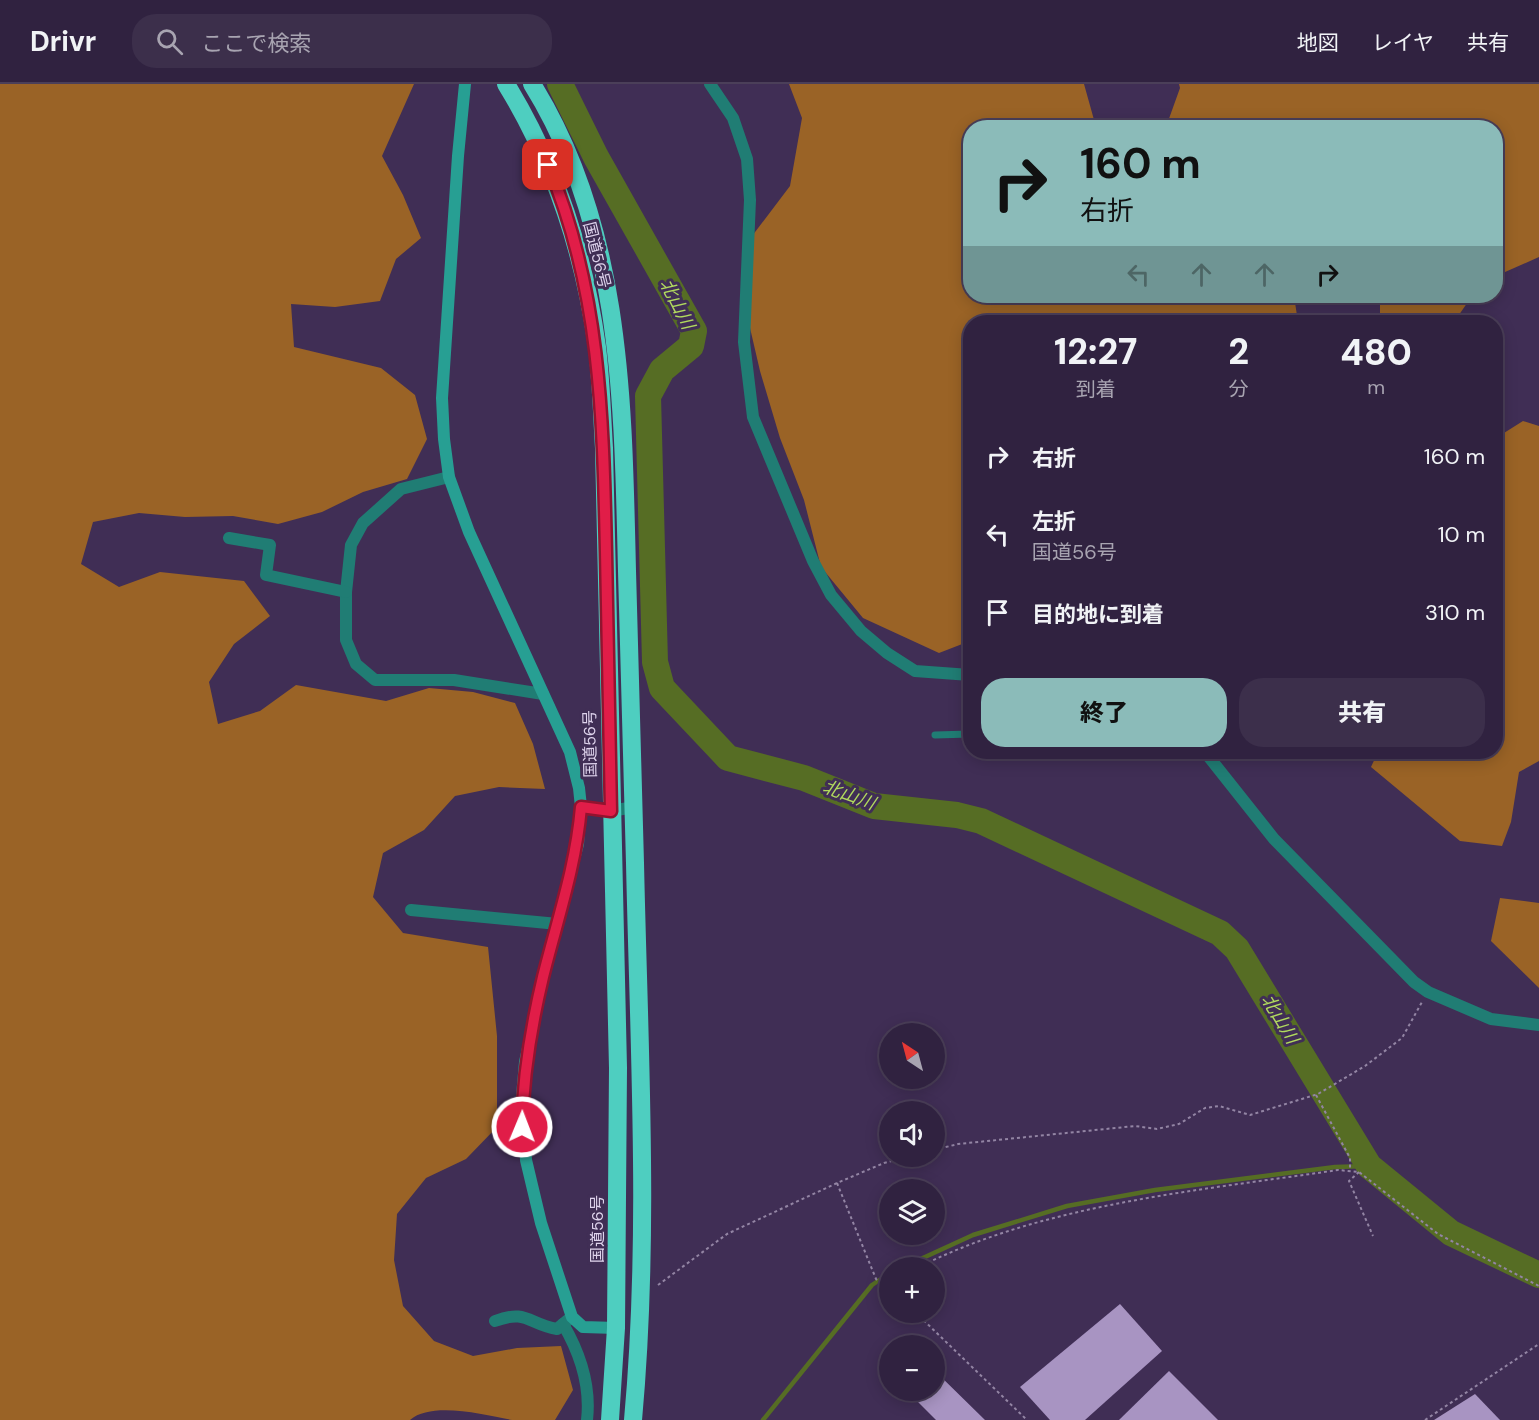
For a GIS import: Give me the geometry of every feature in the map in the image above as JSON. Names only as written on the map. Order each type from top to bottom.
[{"type":"highway","name":"国道56号","points":[[506,84],[542,150],[561,197],[583,271],[597,348],[604,448],[618,1068],[616,1328],[610,1420]]},
{"type":"highway","name":"国道56号","points":[[532,84],[559,136],[581,188],[602,260],[616,342],[624,452],[634,807],[642,1295],[633,1420]]},
{"type":"street","points":[[465,84],[442,398],[444,439],[449,477],[469,532],[570,752],[581,807],[578,844],[525,1062],[522,1127],[526,1160],[541,1223],[586,1379],[587,1420]]},
{"type":"street","points":[[710,84],[733,118],[747,159],[750,200],[744,342],[753,417],[813,561],[831,595],[861,631],[887,653],[915,671],[963,674]]},
{"type":"street","points":[[449,477],[401,489],[363,523],[351,545],[346,592],[346,640],[356,663],[375,680],[454,680],[543,694]]},
{"type":"street","points":[[229,538],[270,545],[266,575],[346,592]]},
{"type":"street","points":[[1212,759],[1274,839],[1361,930],[1428,992],[1491,1019],[1539,1025]]},
{"type":"street","points":[[581,807],[611,811],[634,807]]},
{"type":"street","points":[[411,910],[558,924]]},
{"type":"street","points":[[495,1320],[513,1314],[527,1317],[540,1326],[557,1329],[568,1320]]},
{"type":"street","points":[[568,1320],[584,1328],[616,1328]]},
{"type":"lane","points":[[934,735],[963,734]]},
{"type":"path","points":[[945,1147],[1136,1126],[1158,1129],[1179,1124],[1205,1108],[1219,1106],[1250,1116],[1317,1095],[1365,1066],[1402,1038],[1428,992]]},
{"type":"path","points":[[1317,1095],[1350,1158],[1350,1170]]},
{"type":"path","points":[[642,1295],[727,1234],[879,1165]]},
{"type":"path","points":[[938,1257],[1047,1219],[1150,1199],[1350,1170],[1359,1172],[1438,1234],[1539,1286]]},
{"type":"path","points":[[1359,1172],[1349,1181],[1373,1236]]},
{"type":"path","points":[[837,1183],[879,1282]]},
{"type":"path","points":[[926,1323],[1027,1420]]},
{"type":"path","points":[[1425,1420],[1539,1344]]},
{"type":"shaded area","points":[[0,84],[414,84],[382,156],[403,195],[421,238],[396,259],[380,301],[335,307],[291,304],[294,347],[381,368],[415,395],[427,439],[407,479],[363,492],[322,512],[278,524],[233,516],[185,517],[139,513],[93,522],[81,564],[119,587],[160,572],[244,581],[270,616],[234,644],[209,682],[218,724],[260,711],[296,685],[386,701],[429,688],[473,692],[515,703],[533,744],[545,789],[499,787],[455,796],[424,830],[383,853],[373,897],[403,933],[488,947],[497,1036],[497,1127],[466,1159],[426,1178],[397,1214],[394,1260],[403,1306],[434,1341],[473,1356],[517,1348],[561,1346],[573,1390],[555,1420],[512,1420],[445,1410],[420,1414],[410,1420],[0,1420]]},
{"type":"shaded area","points":[[789,84],[1084,84],[1094,120],[963,120],[963,303],[1295,303],[1297,315],[963,315],[963,644],[939,653],[863,618],[821,567],[804,500],[780,438],[760,371],[747,315],[749,240],[790,186],[802,118]]},
{"type":"shaded area","points":[[1179,84],[1539,84],[1539,257],[1503,273],[1503,120],[1169,120],[1180,88]]},
{"type":"shaded area","points":[[1380,303],[1467,303],[1459,315],[1380,315]]},
{"type":"shaded area","points":[[1523,421],[1539,426],[1539,761],[1519,772],[1511,822],[1502,846],[1460,841],[1371,767],[1375,759],[1503,759],[1503,434]]},
{"type":"shaded area","points":[[1500,898],[1539,903],[1539,988],[1491,941]]},
{"type":"building","points":[[1120,1304],[1162,1351],[1085,1420],[1050,1420],[1020,1387]]},
{"type":"building","points":[[1169,1371],[1218,1420],[1119,1420]]},
{"type":"building","points":[[945,1381],[985,1420],[936,1420],[917,1401],[945,1401]]},
{"type":"building","points":[[1475,1394],[1500,1420],[1434,1420]]},
{"type":"waterway","name":"北山川","points":[[560,84],[596,157],[694,331],[691,346],[662,370],[648,396],[655,662],[662,688],[728,758],[804,778],[874,806],[957,815],[981,821],[1220,933],[1237,949],[1369,1166],[1451,1233],[1539,1275]]},
{"type":"waterway","points":[[925,1257],[973,1235],[1067,1206],[1155,1190],[1335,1167],[1369,1166]]},
{"type":"waterway","points":[[763,1420],[872,1285],[879,1280]]},
{"type":"route","points":[[522,1127],[525,1062],[543,979],[578,844],[581,807],[611,811],[604,448],[597,348],[583,271],[561,197],[548,165]]}]
